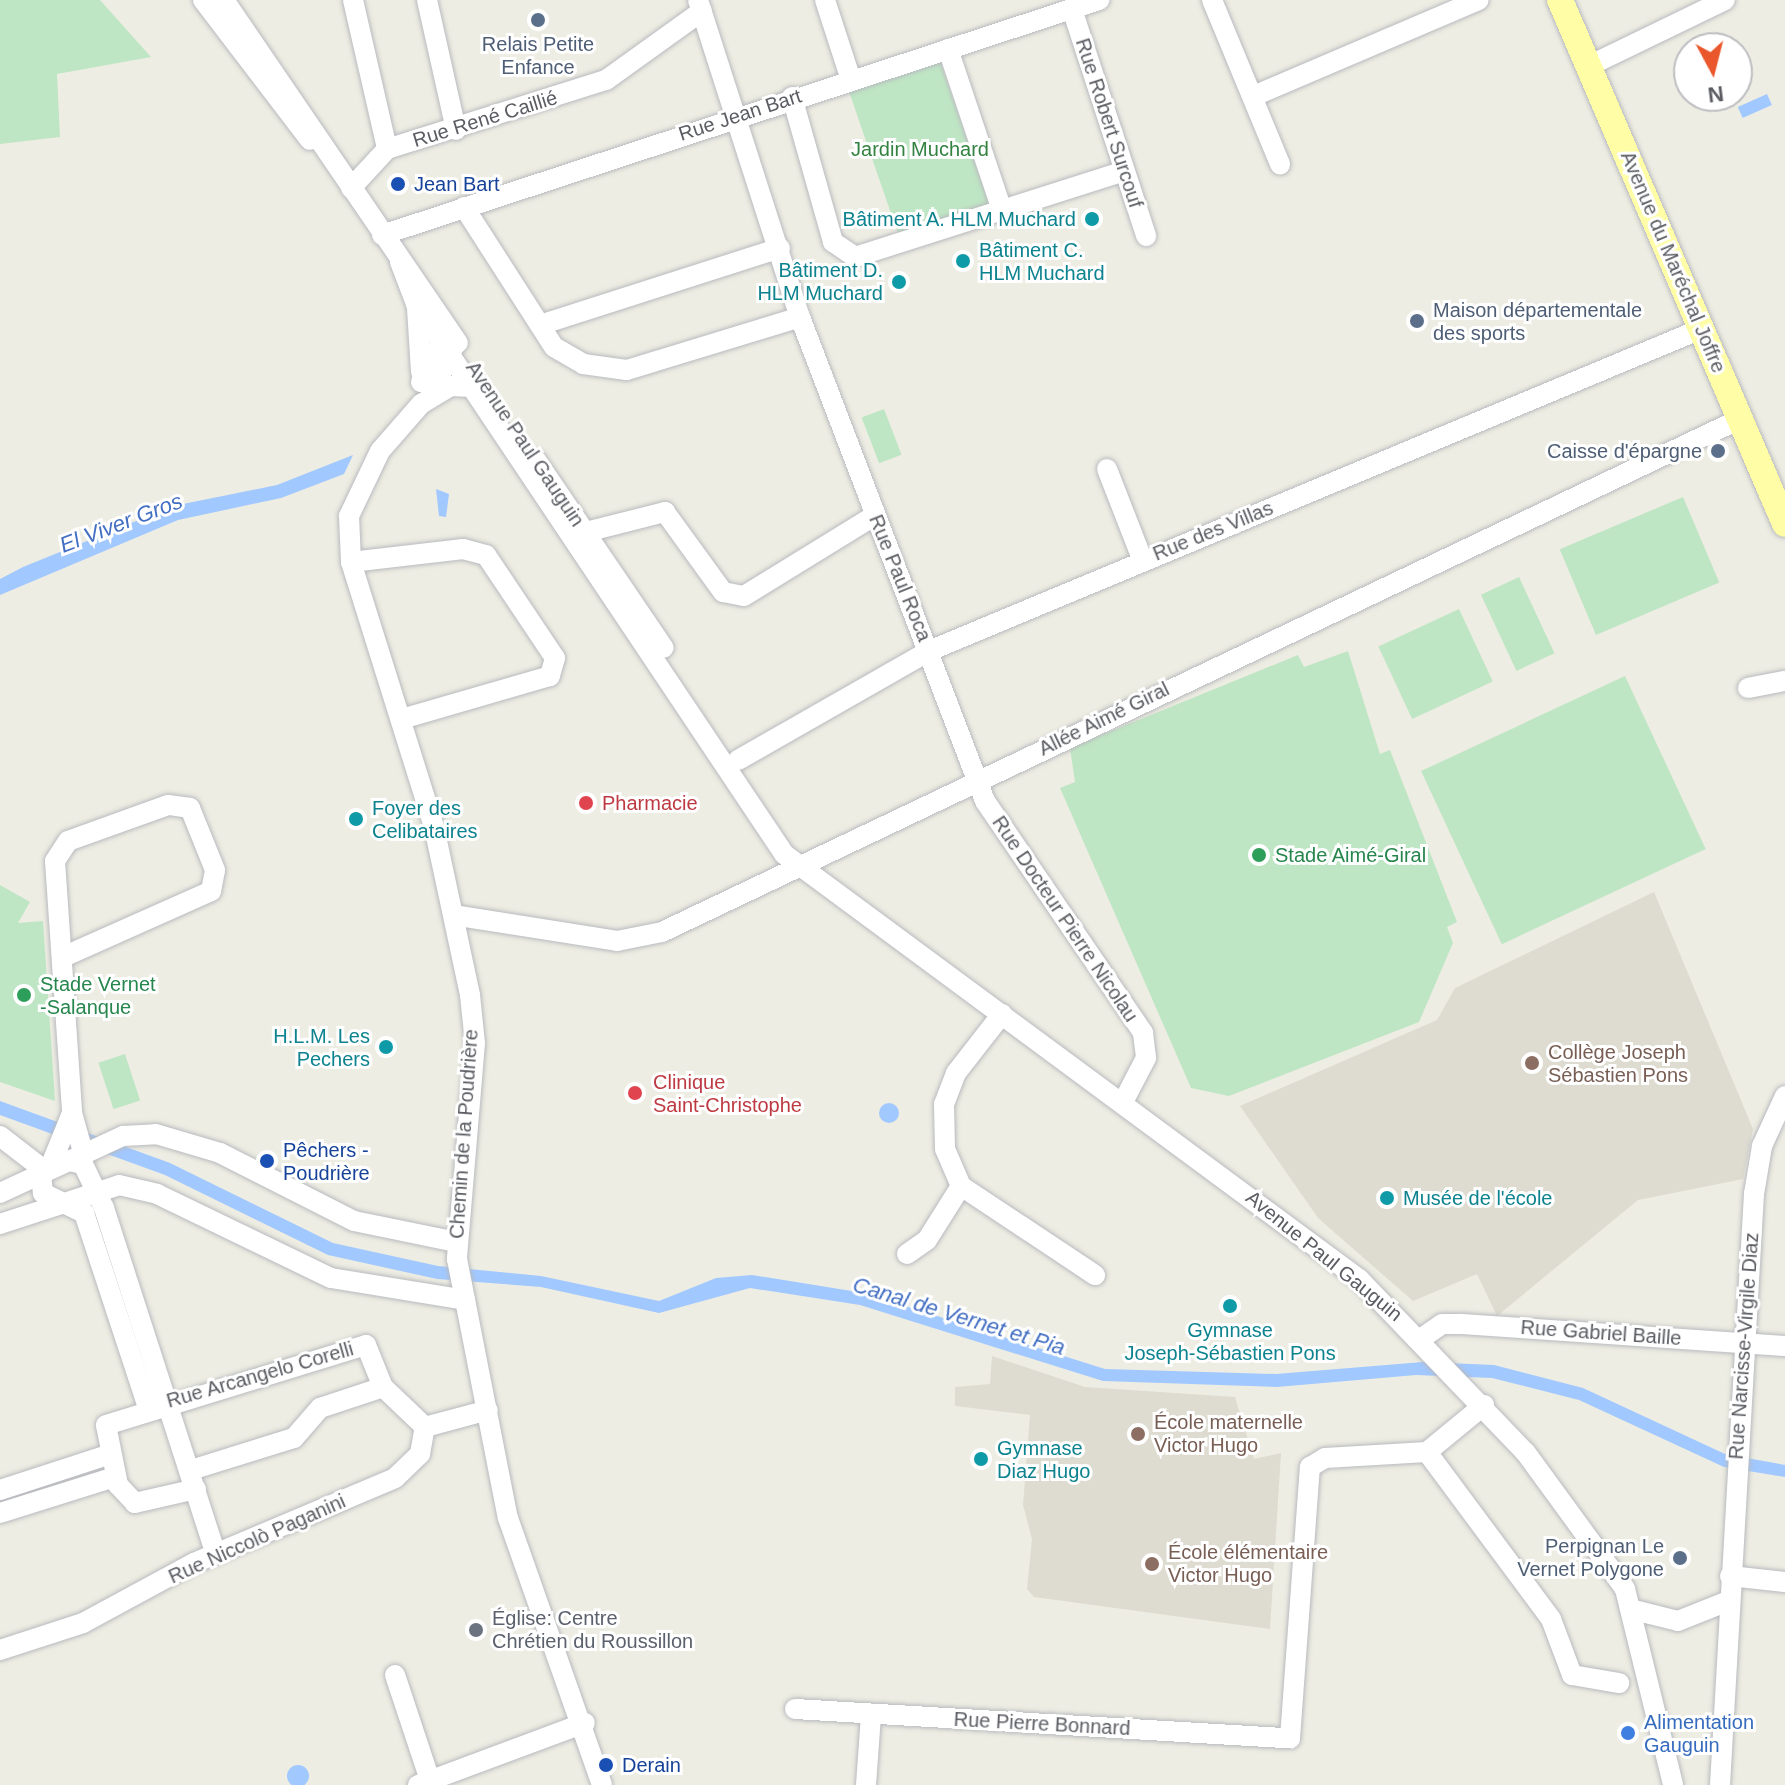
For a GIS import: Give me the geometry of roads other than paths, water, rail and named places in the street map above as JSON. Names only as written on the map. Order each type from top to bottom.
[{"type":"main road","name":"Avenue du Maréchal Joffre","points":[[1560,0],[1785,524]]},
{"type":"street","points":[[203,0],[351,188],[400,262]]},
{"type":"street","points":[[224,0],[329,145],[351,188]]},
{"type":"street","points":[[351,188],[387,149],[353,0]]},
{"type":"street","points":[[427,0],[456,130]]},
{"type":"street","points":[[825,0],[851,80]]},
{"type":"street","name":"Rue Jean Bart","points":[[382,235],[737,115],[1099,0]]},
{"type":"street","points":[[1212,0],[1256,95],[1280,164]]},
{"type":"street","points":[[1256,95],[1479,0]]},
{"type":"street","points":[[1589,66],[1725,0]]},
{"type":"street","name":"Rue René Caillié","points":[[387,149],[456,130],[606,80],[700,6]]},
{"type":"street","name":"Rue Paul Roca","points":[[700,6],[800,317],[978,780]]},
{"type":"street","name":"Rue Robert Surcouf","points":[[1072,9],[1146,236]]},
{"type":"street","points":[[948,49],[1002,210]]},
{"type":"street","points":[[792,97],[842,251],[862,258],[1124,171]]},
{"type":"street","points":[[464,207],[540,325],[562,353],[611,371],[800,317]]},
{"type":"street","points":[[540,325],[780,248]]},
{"type":"street","name":"Avenue Paul Gauguin","points":[[400,262],[416,304],[450,346]]},
{"type":"street","name":"Avenue Paul Gauguin","points":[[400,262],[450,346],[738,760],[800,865]]},
{"type":"street","points":[[416,304],[424,394],[451,386],[476,384]]},
{"type":"street","name":"Rue des Villas","points":[[738,760],[929,651],[1142,559],[1701,329]]},
{"type":"street","name":"Chemin de la Poudrière","points":[[450,346],[424,394],[360,486],[349,516],[351,562],[402,719],[453,915],[475,1043],[456,1250],[465,1300],[519,1557],[585,1723],[602,1785]]},
{"type":"street","name":"Avenue Paul Gauguin","points":[[476,384],[548,502],[784,854],[1359,1279],[1422,1338],[1484,1405],[1607,1560],[1634,1610],[1673,1785]]},
{"type":"street","name":"Allée Aimé Giral","points":[[453,915],[617,941],[640,938],[1740,419]]},
{"type":"street","points":[[1107,469],[1142,559]]},
{"type":"street","name":"Avenue Paul Gauguin","points":[[548,502],[582,532],[589,563]]},
{"type":"street","points":[[582,532],[665,512],[723,592],[744,596],[874,516]]},
{"type":"street","points":[[351,562],[463,549],[486,555],[556,667],[550,676],[402,719]]},
{"type":"street","points":[[1748,688],[1785,681]]},
{"type":"street","name":"Rue Docteur Pierre Nicolau","points":[[978,780],[985,801],[1143,1033],[1146,1058],[1123,1102]]},
{"type":"street","points":[[63,957],[211,891],[215,870],[190,808],[168,805],[62,846],[55,861],[72,1113],[57,1164],[43,1193],[66,1201],[84,1213],[148,1408]]},
{"type":"street","points":[[1002,1014],[956,1073],[944,1104],[945,1149],[961,1186],[1095,1275]]},
{"type":"street","name":"Rue Narcisse-Virgile Diaz","points":[[1713,1782],[1730,1576],[1754,1194],[1762,1146],[1785,1096]]},
{"type":"street","points":[[57,1164],[72,1113]]},
{"type":"street","points":[[0,1136],[57,1164],[83,1164],[91,1191],[104,1208],[216,1554]]},
{"type":"street","points":[[0,1193],[123,1136],[188,1141],[354,1221],[456,1250]]},
{"type":"street","points":[[0,1224],[91,1191],[119,1185],[157,1194],[331,1278],[465,1300]]},
{"type":"street","points":[[907,1254],[927,1240],[961,1186]]},
{"type":"street","name":"Rue Gabriel Baille","points":[[1422,1338],[1442,1324],[1461,1324],[1785,1346]]},
{"type":"street","name":"Rue Arcangelo Corelli","points":[[108,1455],[105,1430],[111,1420],[357,1345],[372,1353],[383,1387],[425,1427]]},
{"type":"street","points":[[0,1490],[108,1455],[115,1477],[135,1503],[294,1438],[320,1408],[383,1387]]},
{"type":"street","points":[[1484,1405],[1427,1452],[1551,1619],[1572,1675],[1619,1683]]},
{"type":"street","points":[[425,1427],[488,1410]]},
{"type":"street","name":"Rue Niccolò Paganini","points":[[0,1650],[83,1623],[216,1554],[395,1478],[420,1454],[425,1427]]},
{"type":"street","name":"Rue Pierre Bonnard","points":[[795,1709],[1290,1738],[1310,1467],[1325,1458],[1427,1452]]},
{"type":"street","points":[[0,1513],[115,1477]]},
{"type":"street","points":[[1730,1576],[1785,1582]]},
{"type":"street","points":[[1634,1610],[1678,1621],[1728,1601]]},
{"type":"street","points":[[395,1675],[424,1783],[585,1723]]},
{"type":"street","points":[[866,1785],[871,1715]]},
{"type":"water","points":[[1767,94],[1772,105],[1743,118],[1740,112],[1753,112],[1753,100]]},
{"type":"water","points":[[353,455],[344,474],[281,498],[178,520],[0,595],[0,579],[23,567],[173,506],[277,485]]},
{"type":"water","points":[[436,489],[449,494],[446,517],[439,516]]},
{"type":"water","points":[[0,1101],[170,1163],[333,1243],[438,1266],[541,1276],[659,1301],[716,1278],[752,1275],[864,1293],[1105,1369],[1276,1374],[1423,1362],[1494,1365],[1583,1388],[1725,1454],[1785,1465],[1785,1477],[1724,1467],[1579,1400],[1492,1378],[1416,1375],[1277,1387],[1103,1381],[860,1305],[750,1288],[659,1313],[541,1287],[437,1279],[328,1255],[165,1175],[0,1115]]},
{"type":"water","points":[[889,1103],[896,1106],[899,1113],[896,1120],[889,1123],[882,1120],[879,1113],[882,1106]]},
{"type":"water","points":[[294,1765],[302,1765],[309,1776],[302,1787],[294,1787],[287,1780],[287,1772]]},
{"type":"place","name":"Relais Petite Enfance","points":[[538,20]]},
{"type":"place","name":"Jean Bart","points":[[398,184]]},
{"type":"place","name":"Bâtiment A. HLM Muchard","points":[[1092,219]]},
{"type":"place","name":"Bâtiment C. HLM Muchard","points":[[963,261]]},
{"type":"place","name":"Bâtiment D. HLM Muchard","points":[[899,282]]},
{"type":"place","name":"Maison départementale des sports","points":[[1417,321]]},
{"type":"place","name":"Caisse d'épargne","points":[[1718,451]]},
{"type":"place","name":"Pharmacie","points":[[586,803]]},
{"type":"place","name":"Foyer des Celibataires","points":[[356,819]]},
{"type":"place","name":"Stade Aimé-Giral","points":[[1259,855]]},
{"type":"place","name":"Stade Vernet -Salanque","points":[[24,995]]},
{"type":"place","name":"H.L.M. Les Pechers","points":[[386,1047]]},
{"type":"place","name":"Collège Joseph Sébastien Pons","points":[[1532,1063]]},
{"type":"place","name":"Clinique Saint-Christophe","points":[[635,1093]]},
{"type":"place","name":"Pêchers - Poudrière","points":[[267,1161]]},
{"type":"place","name":"Musée de l'école","points":[[1387,1198]]},
{"type":"place","name":"Gymnase Joseph-Sébastien Pons","points":[[1230,1306]]},
{"type":"place","name":"École maternelle Victor Hugo","points":[[1138,1434]]},
{"type":"place","name":"Gymnase Diaz Hugo","points":[[981,1459]]},
{"type":"place","name":"Perpignan Le Vernet Polygone","points":[[1680,1558]]},
{"type":"place","name":"École élémentaire Victor Hugo","points":[[1152,1564]]},
{"type":"place","name":"Église: Centre Chrétien du Roussillon","points":[[476,1630]]},
{"type":"place","name":"Alimentation Gauguin","points":[[1628,1733]]},
{"type":"place","name":"Derain","points":[[606,1765]]},
{"type":"park label","name":"Jardin Muchard","points":[[920,149]]},
{"type":"water label","name":"El Viver Gros","points":[[121,523]]},
{"type":"water label","name":"Canal de Vernet et Pia","points":[[959,1316]]}]
